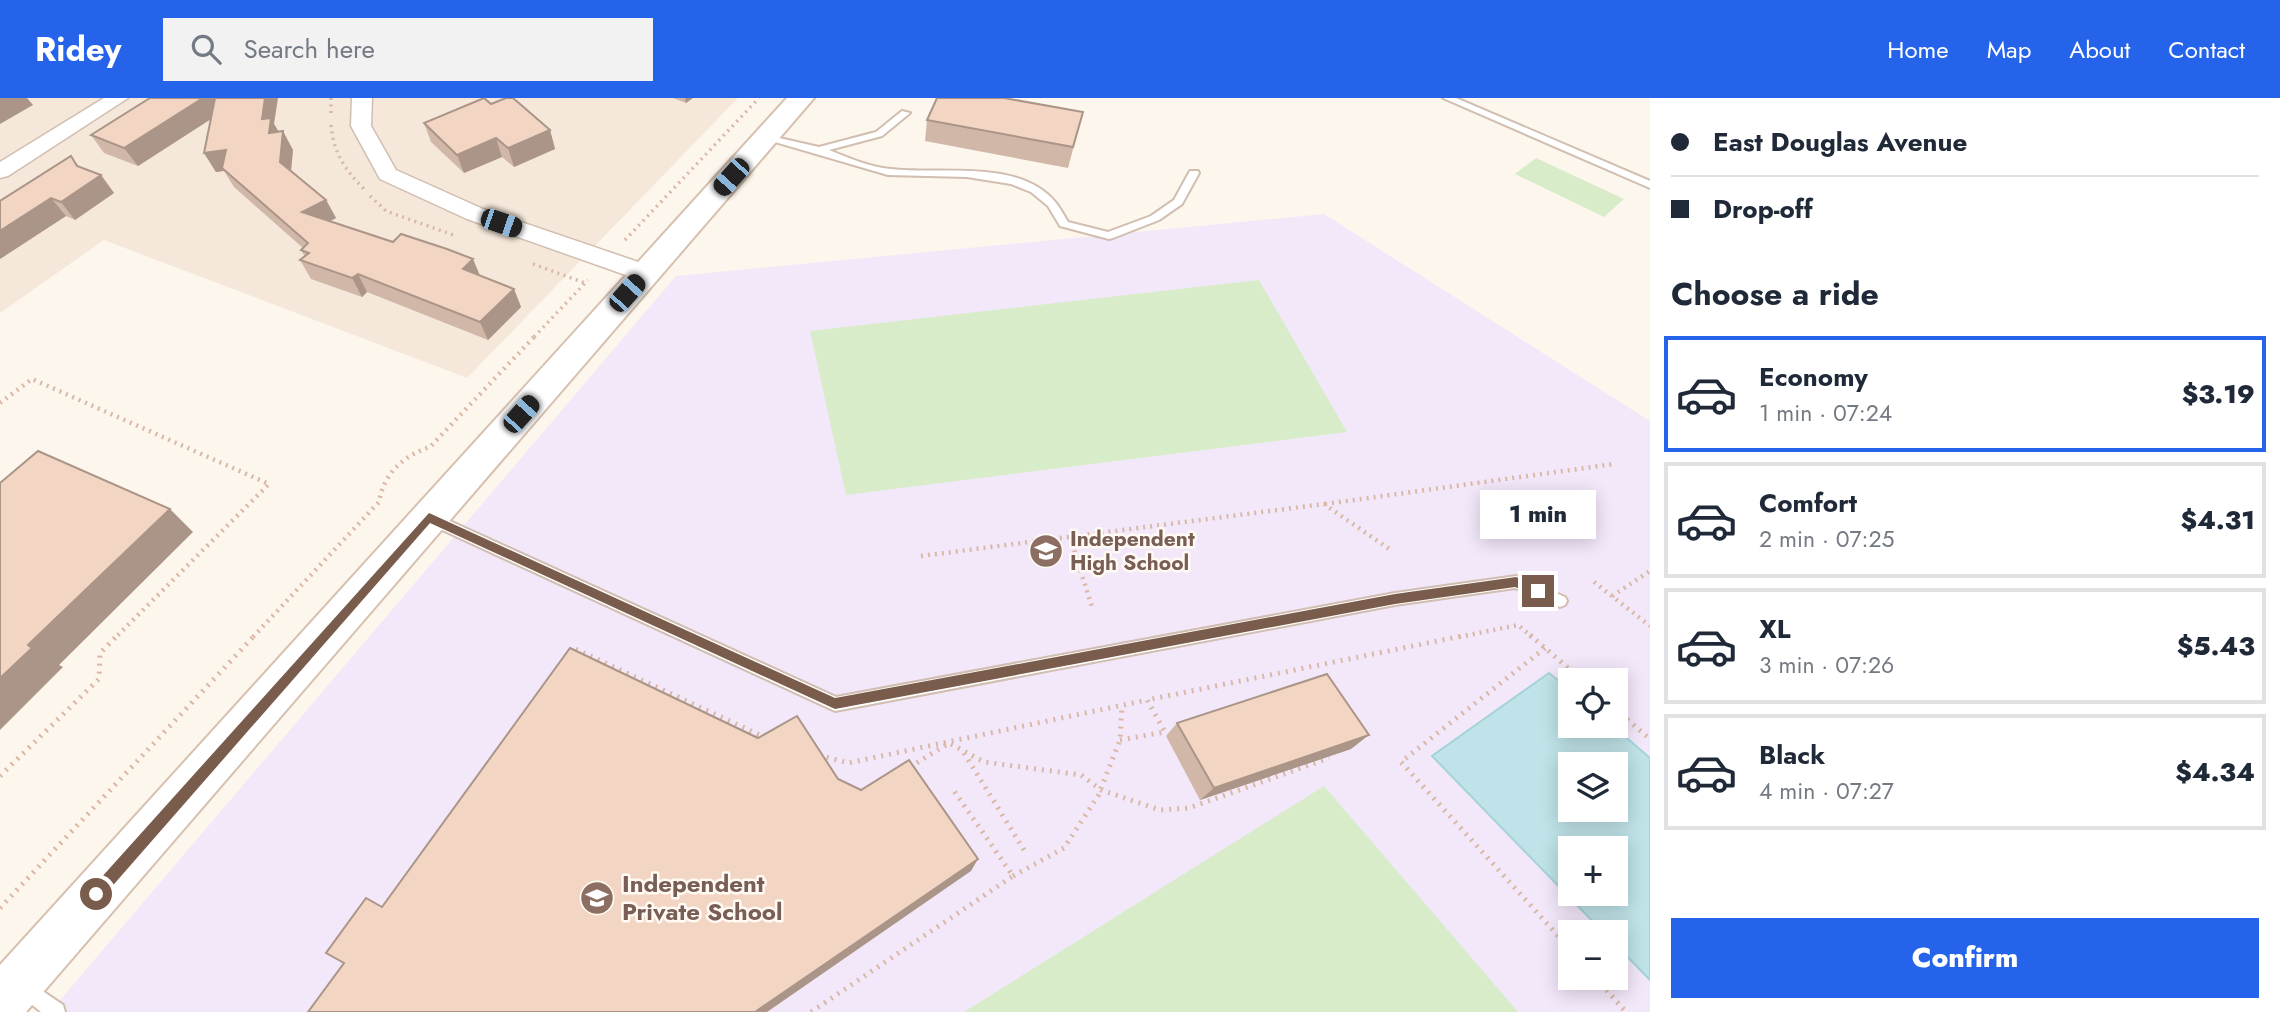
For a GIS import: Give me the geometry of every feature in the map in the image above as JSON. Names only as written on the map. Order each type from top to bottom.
[{"type":"street","points":[[0,171],[118,98]]},
{"type":"street","points":[[368,98],[362,98],[361,126],[388,174],[475,214],[645,274]]},
{"type":"street","points":[[9,993],[802,98]]},
{"type":"lane","points":[[1448,98],[1650,185]]},
{"type":"lane","points":[[819,150],[879,134],[905,113]]},
{"type":"lane","points":[[766,138],[819,150],[895,173],[967,171],[1003,178],[1040,193],[1058,210],[1064,224],[1109,236],[1155,218],[1178,202],[1194,173]]},
{"type":"lane","points":[[429,518],[835,704],[1395,599],[1516,582],[1560,601]]},
{"type":"lane","points":[[9,993],[56,1012]]},
{"type":"path","points":[[0,908],[379,502],[380,487],[410,453],[430,447],[759,98]]},
{"type":"path","points":[[0,403],[32,379],[269,484],[100,653],[99,680],[0,776]]},
{"type":"path","points":[[921,556],[1614,464]]},
{"type":"path","points":[[1324,504],[1392,551]]},
{"type":"path","points":[[1070,537],[1092,607]]},
{"type":"path","points":[[1612,596],[1650,571]]},
{"type":"path","points":[[1594,582],[1650,626]]},
{"type":"path","points":[[810,753],[848,762],[1518,625],[1568,668]]},
{"type":"path","points":[[565,659],[573,648],[768,738]]},
{"type":"path","points":[[1545,648],[1401,762],[1558,936]]},
{"type":"path","points":[[1120,740],[1165,732],[1147,700]]},
{"type":"path","points":[[811,1012],[1013,876],[1064,848],[1101,790],[1120,740],[1122,706]]},
{"type":"path","points":[[1628,720],[1650,739]]},
{"type":"path","points":[[949,743],[984,762],[1081,775],[1101,790],[1160,810],[1189,808],[1329,758]]},
{"type":"path","points":[[907,769],[949,743]]},
{"type":"path","points":[[963,751],[1024,850]]},
{"type":"path","points":[[952,788],[1013,876]]},
{"type":"path","points":[[1607,990],[1626,1012]]},
{"type":"shaded area","points":[[0,98],[738,98],[467,378],[104,240],[0,313]]},
{"type":"shaded area","name":"Independent High School","points":[[1324,214],[1650,421],[1650,1012],[50,1012],[676,276]]},
{"type":"green space","points":[[1536,158],[1624,199],[1604,217],[1515,174]]},
{"type":"green space","points":[[1259,280],[1347,432],[846,495],[810,331]]},
{"type":"green space","points":[[1324,786],[1518,1012],[964,1012]]},
{"type":"water","points":[[1549,673],[1558,680],[1558,738],[1627,738],[1650,758],[1650,980],[1628,957],[1628,920],[1591,920],[1578,906],[1628,906],[1628,836],[1558,836],[1558,886],[1432,756]]},
{"type":"building","points":[[150,98],[203,98],[124,148],[91,135]]},
{"type":"building","points":[[215,98],[265,98],[262,119],[271,118],[269,133],[283,131],[280,162],[326,200],[302,212],[393,242],[401,234],[447,249],[473,259],[463,269],[514,289],[480,322],[358,274],[352,278],[300,260],[309,253],[301,250],[308,243],[222,168],[226,150],[204,153]]},
{"type":"building","points":[[484,98],[491,104],[513,98],[550,130],[508,148],[496,138],[457,155],[424,123]]},
{"type":"building","points":[[937,98],[1004,98],[1083,112],[1073,147],[927,120]]},
{"type":"building","points":[[71,156],[77,166],[101,175],[61,202],[51,198],[0,231],[0,201]]},
{"type":"building","points":[[38,451],[170,509],[28,645],[32,648],[0,678],[0,483]]},
{"type":"building","points":[[570,648],[758,738],[797,716],[838,779],[861,790],[909,760],[978,859],[755,1012],[308,1012],[344,963],[326,953],[366,898],[382,907]]},
{"type":"building","points":[[1327,674],[1369,735],[1214,788],[1177,723]]},
{"type":"place","name":"Independent High School","points":[[1046,551]]},
{"type":"place","name":"Independent Private School","points":[[597,898]]},
{"type":"route","points":[[96,894],[429,518],[835,704],[1395,599],[1516,582],[1538,591]]}]
